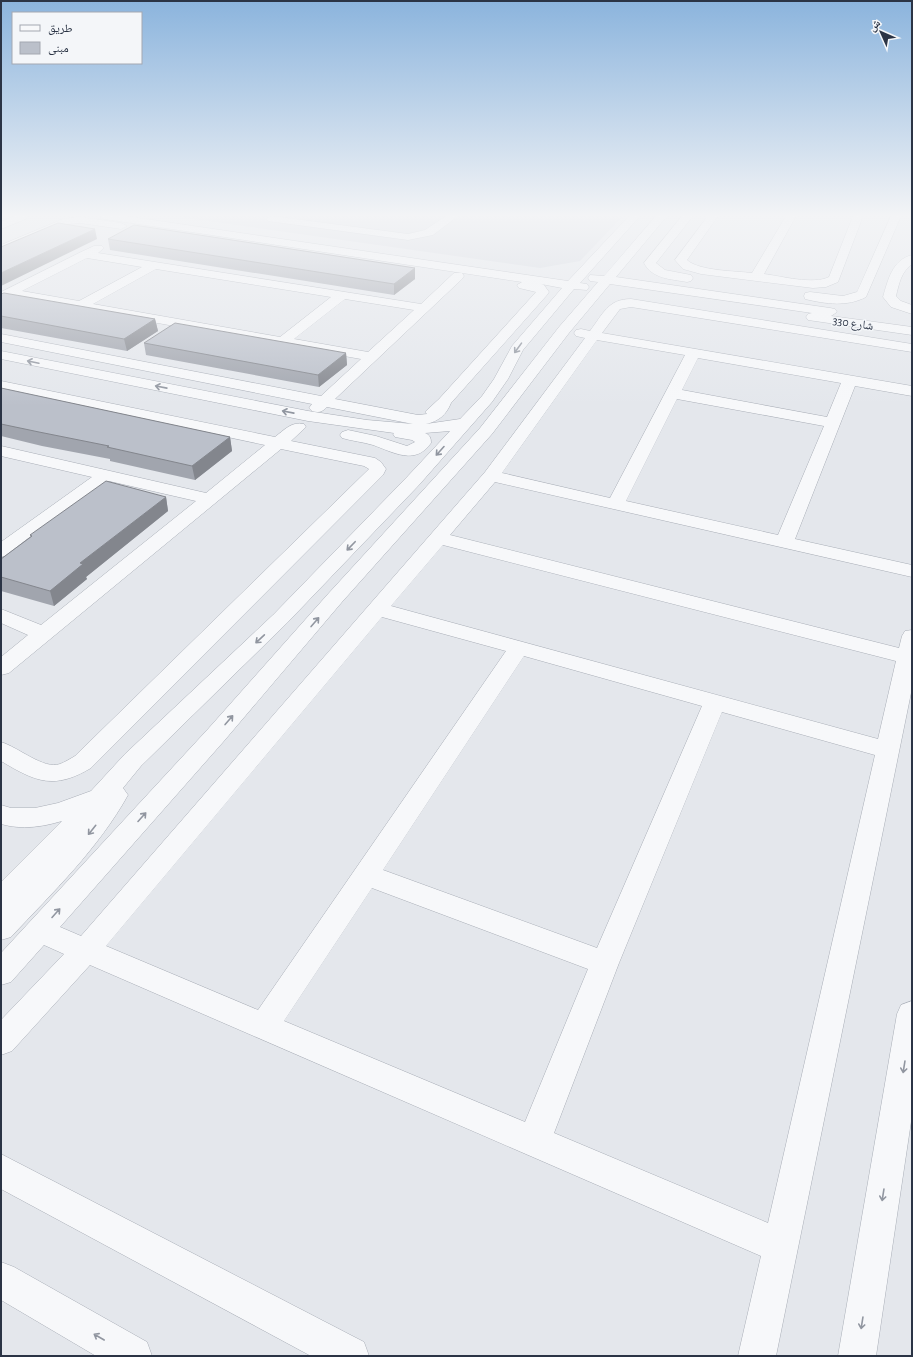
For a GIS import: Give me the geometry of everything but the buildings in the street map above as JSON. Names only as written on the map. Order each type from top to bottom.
[{"type":"street","points":[[5,295],[36,279]]},
{"type":"street","points":[[82,306],[129,279]]},
{"type":"street","points":[[244,279],[424,308]]},
{"type":"street","points":[[314,428],[325,401],[454,279]]},
{"type":"street","points":[[1,338],[418,420],[440,413],[444,402],[538,297],[538,292],[533,289],[514,284],[481,279]]},
{"type":"street","points":[[529,279],[540,281],[554,288],[630,279]]},
{"type":"street","points":[[564,279],[756,306],[786,299]]},
{"type":"street","name":"شارع 330","points":[[578,279],[590,283],[912,331]]},
{"type":"street","points":[[1,973],[486,431],[517,393],[543,356],[583,308],[591,279]]},
{"type":"street","points":[[543,356],[540,347],[541,338],[593,279]]},
{"type":"street","points":[[1,899],[101,797],[133,760],[281,618],[413,481],[494,390],[517,349],[594,279]]},
{"type":"street","points":[[648,279],[686,291]]},
{"type":"street","points":[[691,279],[786,299]]},
{"type":"street","points":[[773,279],[808,284],[822,284],[832,279]]},
{"type":"street","points":[[802,295],[839,300],[850,299],[862,294],[868,279]]},
{"type":"street","points":[[895,279],[889,297],[896,304],[912,310]]},
{"type":"street","name":"شارع 330","points":[[590,283],[786,299],[912,324]]},
{"type":"street","points":[[5,295],[184,323],[372,357]]},
{"type":"street","points":[[283,341],[342,295]]},
{"type":"street","points":[[1,1041],[86,950],[491,476],[615,306],[619,304],[631,303],[912,348]]},
{"type":"street","points":[[164,336],[184,323]]},
{"type":"street","points":[[564,330],[912,391]]},
{"type":"street","points":[[101,376],[137,353]]},
{"type":"street","points":[[616,504],[693,353]]},
{"type":"street","points":[[1,355],[101,376],[314,428],[367,446],[398,460],[411,471],[413,481]]},
{"type":"street","points":[[1,366],[314,428],[372,440],[404,451],[416,449],[422,445],[424,441],[421,437],[414,434],[384,433],[324,421],[314,428],[277,443],[1,668]]},
{"type":"street","points":[[785,542],[850,380]]},
{"type":"street","points":[[1,385],[369,462],[376,466],[377,471],[83,762],[69,770],[52,773],[38,769],[1,750]]},
{"type":"street","points":[[672,393],[832,423]]},
{"type":"street","points":[[314,428],[369,425],[414,429],[443,428],[465,423]]},
{"type":"street","points":[[1,451],[209,499]]},
{"type":"street","points":[[1,551],[106,475]]},
{"type":"street","points":[[491,476],[912,571]]},
{"type":"street","points":[[439,538],[910,647],[757,1356]]},
{"type":"street","points":[[378,609],[887,750]]},
{"type":"street","points":[[1,615],[43,634]]},
{"type":"street","points":[[264,1026],[519,648]]},
{"type":"street","points":[[534,1141],[605,963],[715,702]]},
{"type":"street","points":[[1,929],[77,849],[97,824],[115,798],[133,760]]},
{"type":"street","points":[[2,816],[18,818],[49,815],[65,811],[101,797]]},
{"type":"street","points":[[366,875],[605,963]]},
{"type":"street","points":[[40,931],[780,1246]]},
{"type":"street","points":[[857,1356],[912,1014]]},
{"type":"street","points":[[1,1171],[350,1356]]},
{"type":"street","points":[[1,1280],[133,1356]]}]
